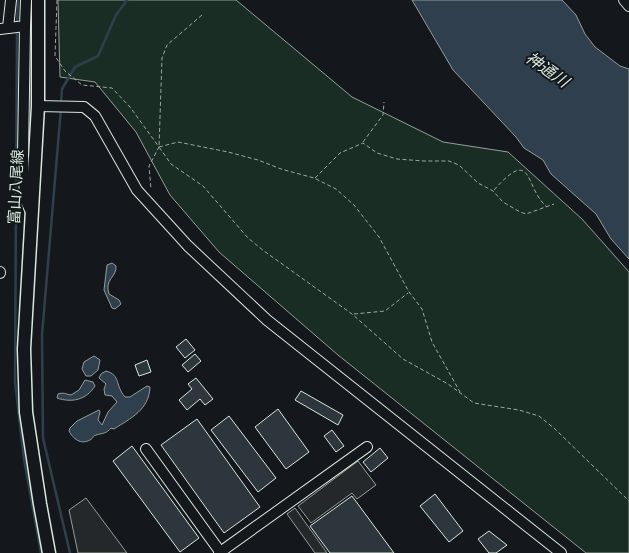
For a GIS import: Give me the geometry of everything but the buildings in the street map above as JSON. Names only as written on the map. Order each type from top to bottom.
[{"type":"main road","name":"富山八尾線","points":[[38,0],[38,106],[24,349],[26,412],[49,553]]},
{"type":"street","points":[[11,0],[25,199],[31,212]]},
{"type":"street","points":[[13,28],[26,0]]},
{"type":"street","points":[[624,0],[629,6]]},
{"type":"street","points":[[38,106],[84,107],[95,116],[137,190],[188,246],[267,320],[561,553]]},
{"type":"street","points":[[146,449],[220,553],[367,447]]},
{"type":"path","points":[[57,0],[55,56],[65,71],[82,86],[112,88],[130,107],[172,164],[203,186],[248,238],[352,314],[403,359],[448,384],[474,403],[520,410],[539,416],[555,429],[629,501]]},
{"type":"path","points":[[146,199],[151,189],[149,166],[159,147],[162,58],[167,45],[202,15]]},
{"type":"path","points":[[314,178],[340,153],[363,143],[383,114],[384,102]]},
{"type":"path","points":[[159,147],[178,142],[228,152],[314,178],[336,189],[354,205],[379,236],[408,292],[422,308],[432,342],[461,394]]},
{"type":"path","points":[[363,143],[377,153],[397,159],[449,161],[459,165],[478,183],[493,191],[502,202],[526,214],[554,204]]},
{"type":"path","points":[[493,191],[508,174],[522,171],[529,176],[540,200],[547,207]]},
{"type":"path","points":[[352,314],[385,311],[408,292]]},
{"type":"green space","points":[[58,0],[236,0],[352,97],[443,142],[508,152],[582,219],[629,272],[629,553],[586,553],[338,355],[219,252],[170,195],[136,132],[95,82],[60,77]]},
{"type":"shaded area","points":[[358,461],[376,485],[357,499],[352,493],[311,523],[298,506]]},
{"type":"shaded area","points":[[86,498],[127,553],[78,553],[69,510]]},
{"type":"shaded area","points":[[295,508],[327,553],[315,553],[287,514]]},
{"type":"water","name":"神通川","points":[[412,0],[562,0],[576,15],[585,34],[595,47],[620,66],[629,69],[629,259],[611,239],[596,214],[551,174],[543,160],[524,148],[453,70]]},
{"type":"water","points":[[112,263],[116,266],[116,270],[109,281],[109,294],[119,300],[121,304],[115,309],[112,308],[104,290],[107,265]]},
{"type":"water","points":[[94,356],[100,360],[98,370],[91,376],[86,376],[82,369],[84,362]]},
{"type":"water","points":[[106,371],[114,375],[125,397],[130,397],[147,386],[150,387],[149,395],[143,407],[127,421],[114,429],[111,428],[83,442],[73,436],[69,431],[70,428],[77,421],[99,410],[98,420],[102,425],[108,412],[117,402],[112,396],[105,395],[104,389],[106,384],[99,378]]},
{"type":"water","points":[[85,380],[93,382],[95,386],[83,397],[73,400],[57,398],[58,394],[71,395],[79,390]]},
{"type":"waterway","points":[[17,23],[18,0]]},
{"type":"waterway","points":[[61,103],[62,89],[75,67],[98,56],[116,15],[127,0]]},
{"type":"waterway","points":[[17,29],[15,382],[24,459],[41,553]]},
{"type":"waterway","points":[[61,108],[42,335],[43,438],[70,553]]}]
